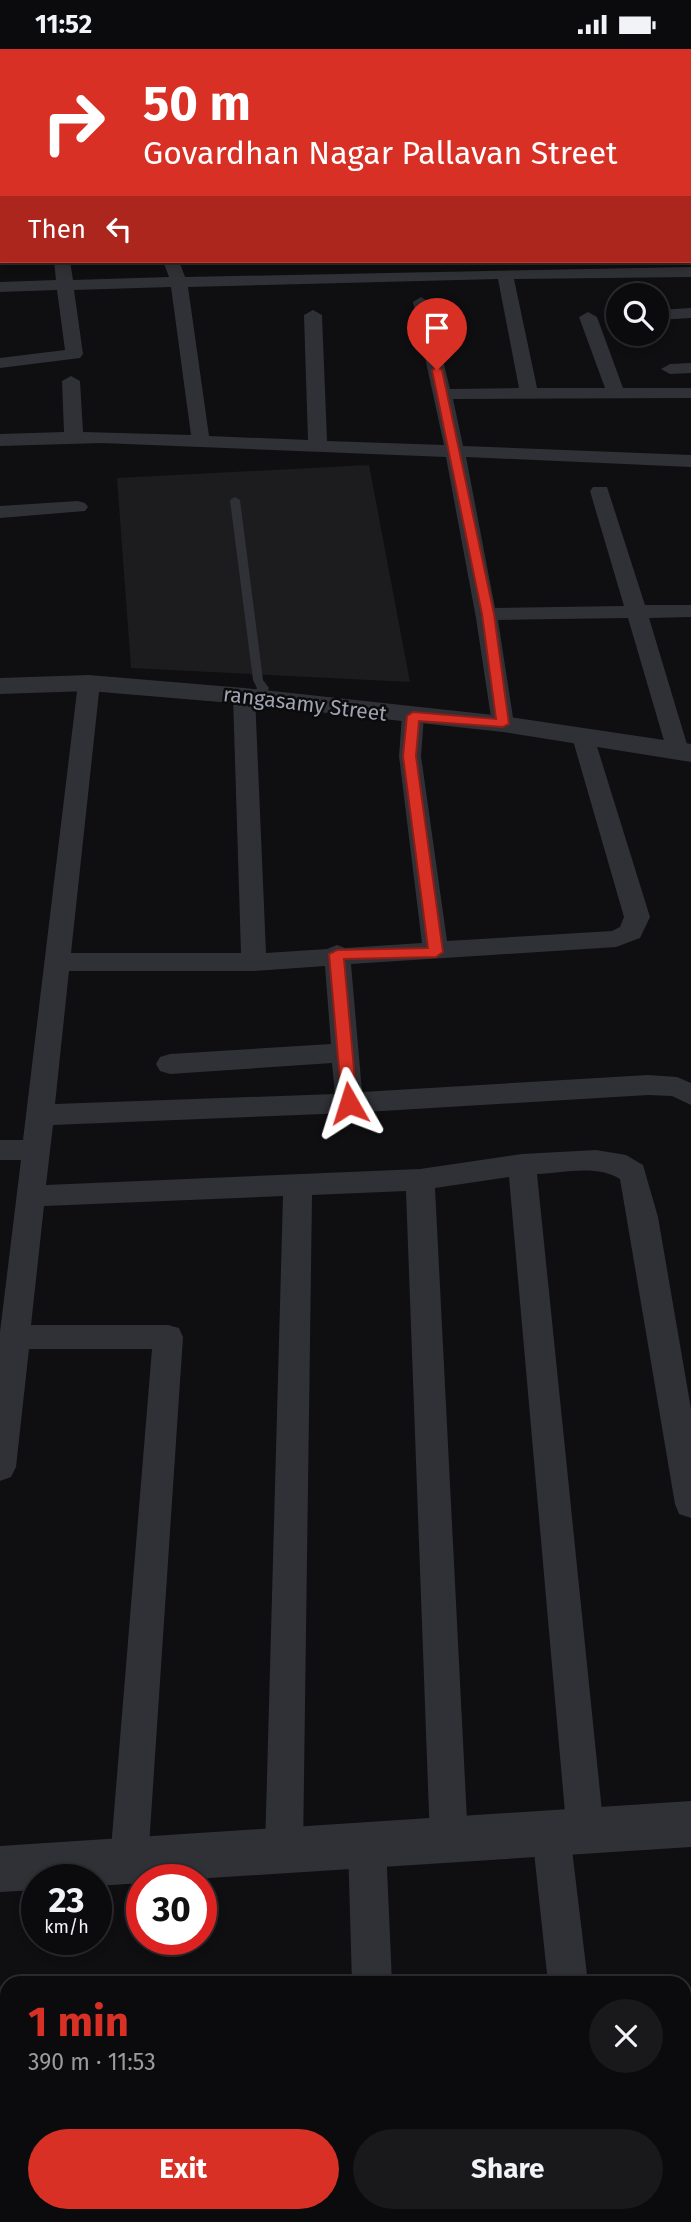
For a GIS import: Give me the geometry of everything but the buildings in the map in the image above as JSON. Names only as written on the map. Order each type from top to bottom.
[{"type":"street","points":[[0,363],[74,354],[62,263]]},
{"type":"street","points":[[172,263],[179,282],[201,442]]},
{"type":"street","points":[[0,287],[691,272]]},
{"type":"street","points":[[505,275],[529,393]]},
{"type":"street","points":[[421,302],[443,394],[488,614],[503,724]]},
{"type":"street","points":[[669,314],[691,313]]},
{"type":"street","points":[[313,315],[318,447]]},
{"type":"street","points":[[588,317],[615,393]]},
{"type":"street","points":[[670,369],[691,367]]},
{"type":"street","points":[[71,381],[74,438]]},
{"type":"street","points":[[443,394],[691,393]]},
{"type":"street","points":[[0,440],[74,438],[691,461]]},
{"type":"street","points":[[600,491],[634,611],[685,752]]},
{"type":"street","points":[[0,512],[78,507]]},
{"type":"street","points":[[488,614],[691,611]]},
{"type":"street","points":[[0,1467],[4,1393],[15,1337],[11,1268],[31,1196],[89,683]]},
{"type":"street","name":"rangasamy Street","points":[[0,686],[89,683],[252,697],[503,724],[685,752]]},
{"type":"street","points":[[252,697],[254,962]]},
{"type":"street","points":[[413,716],[410,756],[436,952]]},
{"type":"street","points":[[57,962],[254,962],[337,954],[436,952],[616,939],[631,932],[637,917],[583,737]]},
{"type":"street","points":[[337,954],[349,1103]]},
{"type":"street","points":[[170,1064],[344,1053]]},
{"type":"street","points":[[40,1115],[349,1103],[648,1084],[677,1087],[691,1095]]},
{"type":"street","points":[[0,1150],[37,1150]]},
{"type":"street","points":[[31,1196],[420,1180],[522,1165],[596,1160],[616,1162],[633,1173],[643,1217],[691,1504]]},
{"type":"street","points":[[522,1165],[568,1832],[568,1976]]},
{"type":"street","points":[[420,1180],[449,1840]]},
{"type":"street","points":[[284,1850],[298,1186]]},
{"type":"street","points":[[15,1337],[167,1337],[129,1861]]},
{"type":"street","points":[[0,1869],[691,1824]]},
{"type":"street","points":[[367,1845],[372,1976]]},
{"type":"lane","points":[[235,500],[258,680],[263,688],[252,697]]},
{"type":"shaded area","points":[[369,465],[410,682],[131,668],[117,478]]},
{"type":"route","points":[[349,1103],[337,954],[436,952],[410,756],[413,716],[503,724],[488,614],[437,370]]}]
